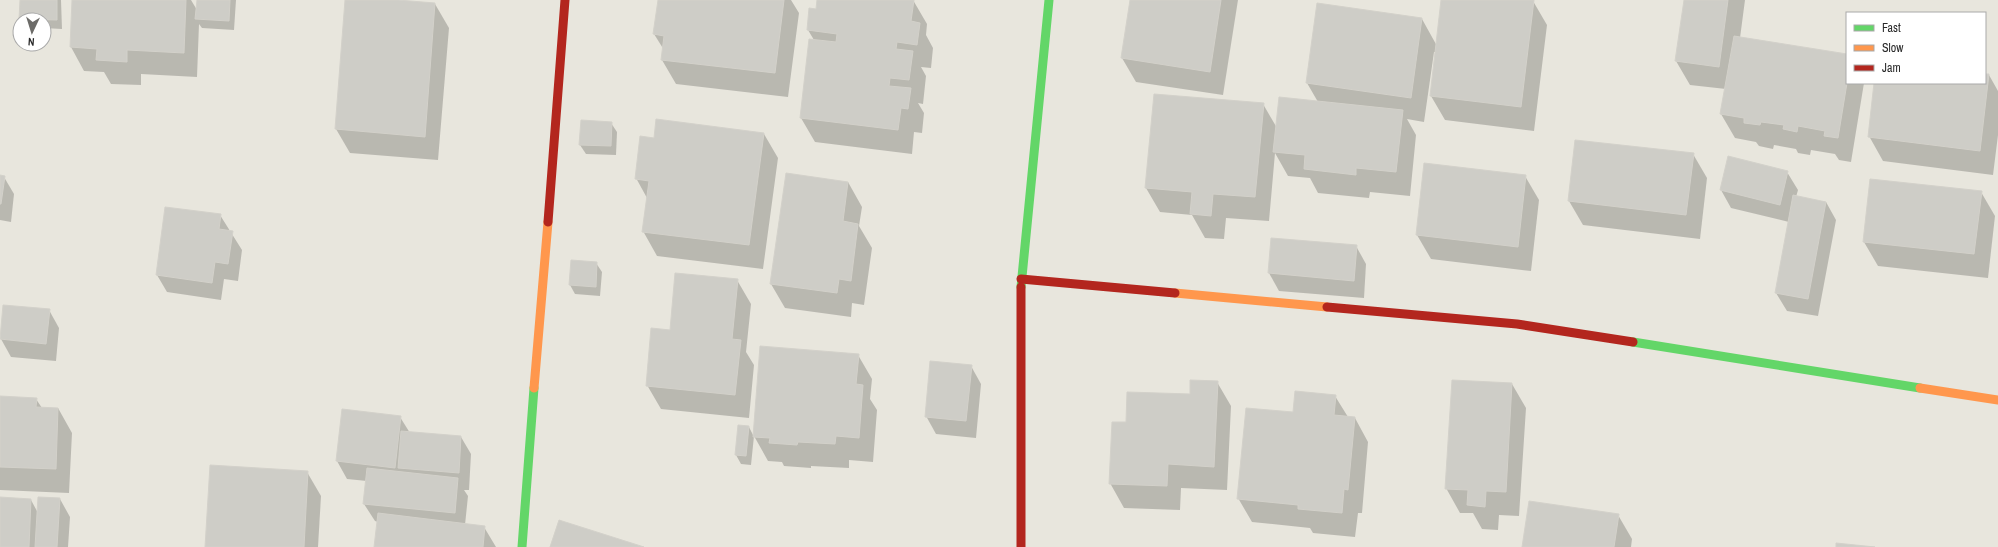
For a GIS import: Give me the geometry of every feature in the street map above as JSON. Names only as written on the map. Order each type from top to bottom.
[{"type":"street","points":[[522,547],[565,0]]},
{"type":"street","points":[[1021,547],[1021,279],[1049,0]]},
{"type":"street","points":[[1021,279],[1517,324],[1998,400]]},
{"type":"building","points":[[20,0],[57,0],[57,20],[52,20],[52,12],[19,12]]},
{"type":"building","points":[[72,0],[186,0],[184,53],[127,50],[127,62],[96,60],[97,49],[70,47]]},
{"type":"building","points":[[197,0],[230,0],[229,21],[195,19]]},
{"type":"building","points":[[345,0],[398,0],[435,3],[425,137],[335,129]]},
{"type":"building","points":[[658,0],[784,0],[775,73],[661,60],[664,36],[653,34]]},
{"type":"building","points":[[817,0],[914,0],[911,21],[920,23],[917,45],[897,42],[896,49],[913,51],[909,80],[890,78],[889,86],[911,88],[908,109],[901,108],[898,130],[800,118],[809,39],[836,42],[837,34],[807,30],[809,8],[816,9]]},
{"type":"building","points":[[1130,0],[1221,0],[1210,72],[1121,58]]},
{"type":"building","points":[[1441,0],[1534,0],[1521,107],[1430,96]]},
{"type":"building","points":[[1684,0],[1728,0],[1719,67],[1675,61]]},
{"type":"building","points":[[1317,3],[1422,18],[1411,98],[1306,83]]},
{"type":"building","points":[[1734,36],[1846,54],[1847,84],[1838,138],[1824,136],[1825,131],[1798,126],[1797,132],[1783,129],[1784,125],[1761,122],[1760,125],[1744,123],[1744,118],[1720,114]]},
{"type":"building","points":[[1986,74],[1989,74],[1980,151],[1868,137],[1874,84],[1986,84]]},
{"type":"building","points":[[1154,94],[1264,103],[1255,197],[1213,194],[1211,216],[1190,214],[1192,192],[1145,188]]},
{"type":"building","points":[[1279,97],[1403,110],[1396,172],[1356,168],[1356,175],[1304,169],[1305,155],[1273,152]]},
{"type":"building","points":[[656,119],[764,133],[749,245],[642,232],[649,181],[635,179],[640,136],[654,138]]},
{"type":"building","points":[[581,120],[612,122],[611,146],[579,145]]},
{"type":"building","points":[[1575,140],[1694,153],[1686,215],[1568,201]]},
{"type":"building","points":[[1728,156],[1788,171],[1780,205],[1720,190]]},
{"type":"building","points":[[1424,163],[1526,175],[1518,247],[1416,235]]},
{"type":"building","points":[[786,173],[848,182],[843,221],[858,224],[851,281],[839,279],[837,293],[770,284]]},
{"type":"building","points":[[0,175],[5,176],[1,204],[0,204]]},
{"type":"building","points":[[1870,179],[1982,191],[1974,254],[1863,242]]},
{"type":"building","points":[[1793,195],[1826,202],[1808,299],[1775,293]]},
{"type":"building","points":[[165,207],[221,214],[219,229],[233,231],[228,264],[215,262],[212,283],[156,275]]},
{"type":"building","points":[[1271,238],[1357,245],[1354,281],[1268,273]]},
{"type":"building","points":[[571,260],[597,262],[596,287],[569,285]]},
{"type":"building","points":[[675,273],[738,279],[732,339],[741,340],[735,395],[646,386],[651,328],[670,330]]},
{"type":"building","points":[[3,305],[50,309],[46,344],[0,339]]},
{"type":"building","points":[[760,346],[859,354],[856,384],[863,385],[859,438],[836,436],[835,444],[798,442],[797,445],[769,443],[770,438],[753,437]]},
{"type":"building","points":[[930,361],[972,365],[966,421],[925,417]]},
{"type":"building","points":[[1190,380],[1218,381],[1214,467],[1168,464],[1167,486],[1109,484],[1112,422],[1126,422],[1127,392],[1190,394]]},
{"type":"building","points":[[1452,380],[1512,383],[1506,492],[1486,491],[1485,507],[1467,505],[1468,490],[1445,489]]},
{"type":"building","points":[[1295,391],[1336,395],[1334,415],[1355,417],[1348,490],[1344,489],[1342,513],[1298,509],[1298,505],[1237,499],[1246,408],[1293,412]]},
{"type":"building","points":[[0,396],[37,398],[36,407],[58,408],[56,469],[0,467]]},
{"type":"building","points":[[342,409],[401,416],[395,468],[336,461]]},
{"type":"building","points":[[738,425],[749,426],[746,456],[735,455]]},
{"type":"building","points":[[401,431],[461,436],[459,473],[398,468]]},
{"type":"building","points":[[210,465],[308,471],[304,547],[205,547]]},
{"type":"building","points":[[367,468],[458,478],[455,513],[363,504]]},
{"type":"building","points":[[0,497],[31,499],[29,547],[0,547]]},
{"type":"building","points":[[38,497],[60,498],[57,547],[35,547]]},
{"type":"building","points":[[1529,501],[1619,514],[1614,547],[1522,547]]},
{"type":"building","points":[[378,513],[485,526],[483,547],[374,547]]},
{"type":"building","points":[[559,520],[644,547],[550,547]]},
{"type":"building","points":[[1836,543],[1875,547],[1836,547]]},
{"type":"traffic: fast","points":[[1021,287],[1049,0]]},
{"type":"traffic: fast","points":[[1633,342],[1920,388]]},
{"type":"traffic: fast","points":[[522,547],[534,388]]},
{"type":"traffic: slow","points":[[534,388],[548,222]]},
{"type":"traffic: slow","points":[[1175,293],[1327,307]]},
{"type":"traffic: slow","points":[[1920,388],[1998,400]]},
{"type":"traffic: jam","points":[[548,222],[565,0]]},
{"type":"traffic: jam","points":[[1021,279],[1175,293]]},
{"type":"traffic: jam","points":[[1021,287],[1021,547]]},
{"type":"traffic: jam","points":[[1327,307],[1517,324],[1633,342]]}]
